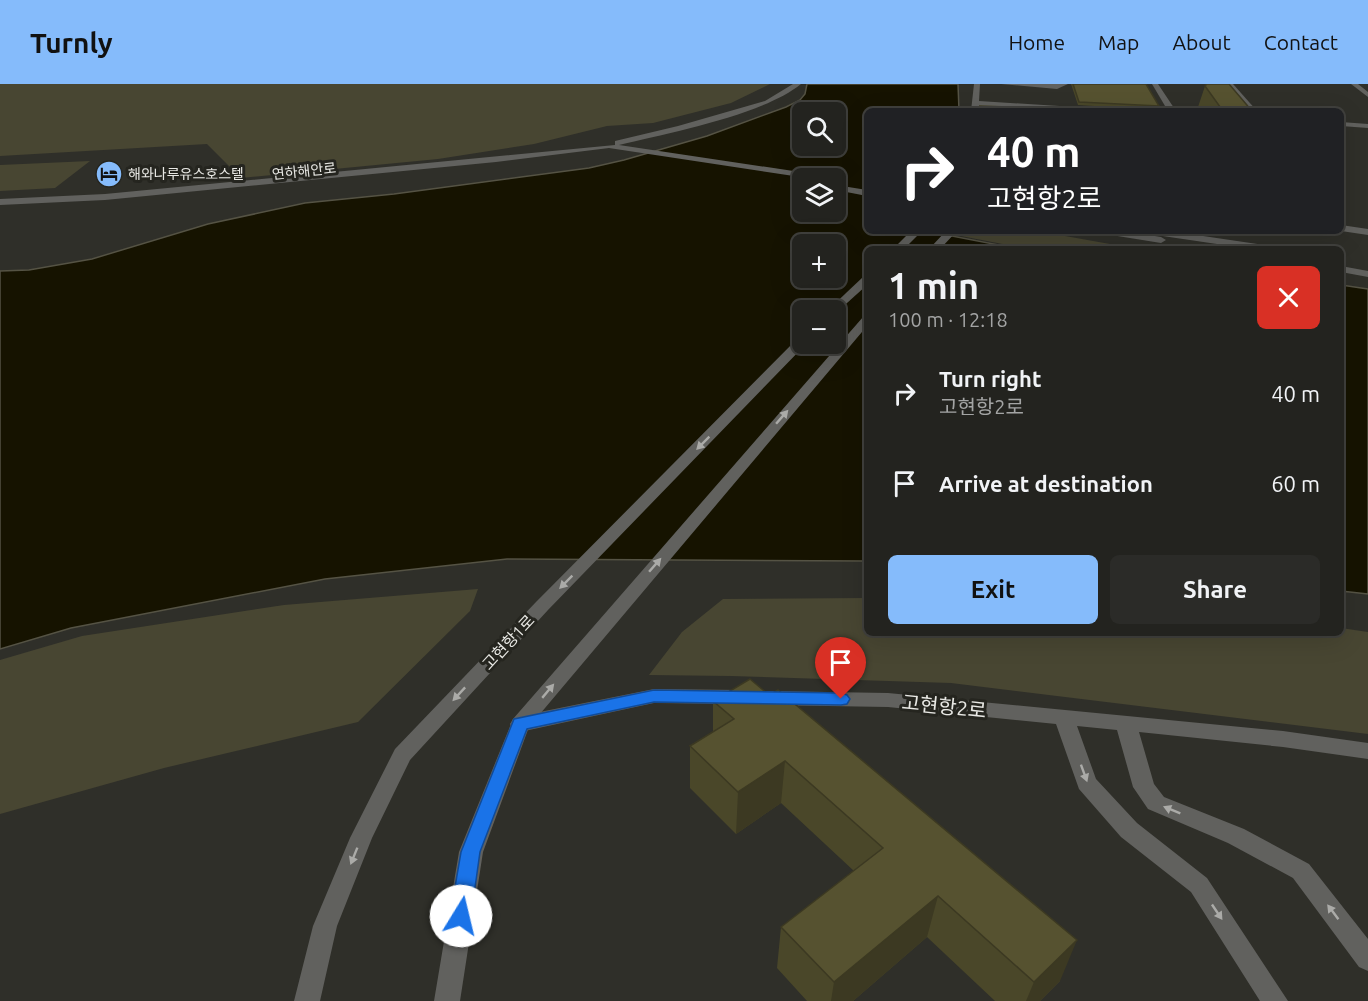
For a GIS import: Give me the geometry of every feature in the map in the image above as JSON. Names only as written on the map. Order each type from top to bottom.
[{"type":"street","name":"연하해안로","points":[[0,208],[203,194],[521,163],[586,152],[680,128],[767,102],[798,84]]},
{"type":"street","points":[[977,84],[975,107],[1008,108]]},
{"type":"street","points":[[1004,84],[1057,87],[1065,84]]},
{"type":"street","points":[[1155,84],[1170,108]]},
{"type":"street","points":[[1229,84],[1249,108]]},
{"type":"street","points":[[1354,84],[1368,95]]},
{"type":"street","points":[[1344,124],[1368,126]]},
{"type":"street","name":"연하해안로","points":[[0,202],[105,197],[496,160],[609,146]]},
{"type":"street","points":[[609,146],[792,174]]},
{"type":"street","points":[[521,163],[622,154],[792,181]]},
{"type":"street","points":[[846,183],[864,186]]},
{"type":"street","points":[[846,190],[864,193]]},
{"type":"street","points":[[1344,228],[1368,232]]},
{"type":"street","points":[[901,246],[914,234]]},
{"type":"street","points":[[937,246],[949,234]]},
{"type":"street","points":[[1124,234],[1198,246]]},
{"type":"street","points":[[1169,234],[1251,246]]},
{"type":"street","points":[[1344,259],[1368,263]]},
{"type":"street","points":[[1344,270],[1368,274]]},
{"type":"street","points":[[844,300],[864,282]]},
{"type":"street","points":[[447,1001],[471,852],[520,724],[616,609],[864,322]]},
{"type":"street","name":"고현항1로","points":[[307,1001],[325,926],[361,838],[402,755],[542,606],[792,351]]},
{"type":"street","name":"고현항2로","points":[[520,724],[654,696],[888,700],[1283,739],[1368,751]]},
{"type":"street","points":[[1064,718],[1088,783],[1129,830],[1199,885],[1275,1001]]},
{"type":"street","points":[[1126,724],[1144,787],[1156,803],[1236,836],[1301,871],[1368,959]]},
{"type":"shaded area","points":[[0,84],[770,84],[731,103],[653,123],[607,126],[534,144],[438,159],[241,178],[207,144],[0,156]]},
{"type":"shaded area","points":[[807,84],[958,84],[959,108],[864,108],[864,234],[942,234],[1004,246],[864,246],[864,561],[507,559],[325,579],[71,628],[0,649],[0,271],[29,270],[92,259],[208,224],[305,203],[394,194],[589,168],[707,136],[792,104],[792,156],[846,156],[846,102],[796,102],[805,94]]},
{"type":"shaded area","points":[[975,103],[1058,108],[975,108]]},
{"type":"shaded area","points":[[90,161],[55,188],[0,191],[0,165]]},
{"type":"shaded area","points":[[951,234],[1054,234],[1121,246],[1013,246]]},
{"type":"shaded area","points":[[1344,285],[1368,289],[1368,594],[1344,591]]},
{"type":"shaded area","points":[[478,589],[470,611],[358,722],[164,768],[0,814],[0,660],[82,636],[284,605]]},
{"type":"shaded area","points":[[864,598],[864,636],[1344,636],[1344,628],[1368,632],[1368,734],[951,683],[649,675],[682,632],[723,599]]},
{"type":"building","points":[[1073,84],[1146,84],[1159,106],[1079,102]]},
{"type":"building","points":[[1207,84],[1229,84],[1249,108],[1221,108],[1205,86]]},
{"type":"building","points":[[750,679],[769,695],[778,690],[1077,940],[1034,982],[938,896],[834,982],[781,927],[883,848],[785,761],[738,792],[690,746],[734,719],[713,701]]},
{"type":"place","name":"해와나루유스호스텔","points":[[109,174]]},
{"type":"route","points":[[461,916],[471,852],[520,724],[654,696],[841,699]]}]
